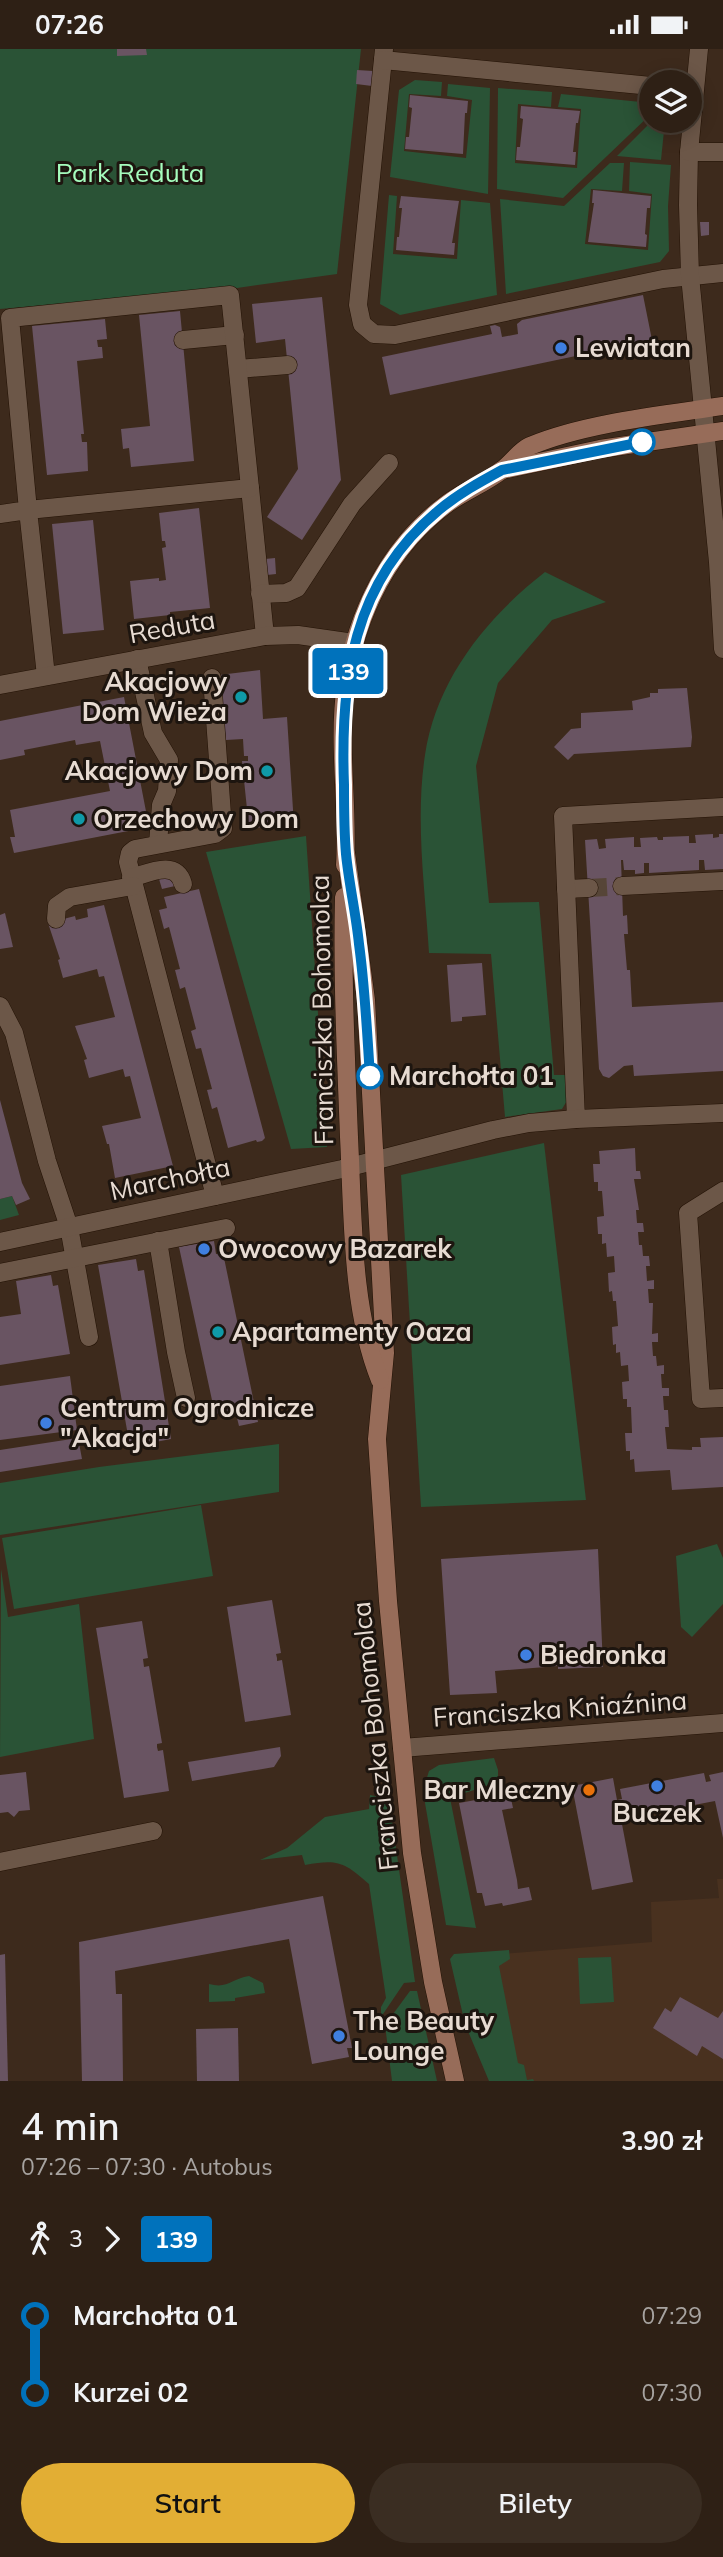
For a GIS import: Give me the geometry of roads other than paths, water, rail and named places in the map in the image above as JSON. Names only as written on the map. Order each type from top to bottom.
[{"type":"street","points":[[695,70],[699,49]]},
{"type":"street","points":[[639,85],[384,55],[358,305],[362,324],[374,334],[395,335],[663,279],[723,274]]},
{"type":"street","points":[[691,133],[688,205],[691,276],[703,409],[714,432],[723,649]]},
{"type":"street","points":[[690,152],[723,152]]},
{"type":"street","points":[[46,676],[9,318],[230,295],[265,636]]},
{"type":"street","points":[[183,340],[235,335]]},
{"type":"street","points":[[238,369],[288,365]]},
{"type":"street","name":"Franciszka Bohomolca","points":[[381,1382],[364,1328],[360,1304],[351,1167],[343,954],[346,853],[342,727],[345,686],[362,615],[377,585],[408,541],[450,502],[502,470],[527,447],[561,436],[723,406]]},
{"type":"street","name":"Franciszka Bohomolca","points":[[502,470],[600,449],[714,432]]},
{"type":"street","points":[[260,594],[286,593],[296,588],[352,504],[389,463]]},
{"type":"street","points":[[0,514],[250,488]]},
{"type":"street","name":"Reduta","points":[[0,685],[265,636],[298,635],[354,643]]},
{"type":"street","points":[[137,659],[153,733],[169,760],[158,844]]},
{"type":"street","points":[[205,1231],[207,1198],[128,862],[130,853],[135,849],[215,834],[223,828],[212,678]]},
{"type":"street","points":[[576,1119],[563,816],[723,807]]},
{"type":"street","name":"Franciszka Bohomolca","points":[[346,853],[366,1000],[385,1353],[377,1439],[388,1601],[412,1853],[426,1941],[455,2081]]},
{"type":"street","points":[[56,919],[57,906],[62,901],[132,882],[163,869],[174,870],[180,875],[183,884]]},
{"type":"street","points":[[622,886],[723,881]]},
{"type":"street","points":[[566,889],[589,888]]},
{"type":"street","points":[[0,1006],[14,1033],[47,1161],[69,1227],[89,1337]]},
{"type":"street","points":[[374,1160],[529,1123],[723,1113]]},
{"type":"street","name":"Franciszka Bohomolca","points":[[351,1167],[374,1160]]},
{"type":"street","name":"Marchołta","points":[[0,1242],[351,1167]]},
{"type":"street","points":[[723,1191],[688,1213],[701,1399],[723,1398]]},
{"type":"street","points":[[0,1273],[226,1228]]},
{"type":"street","points":[[158,1241],[186,1398]]},
{"type":"street","name":"Franciszka Kniaźnina","points":[[402,1748],[723,1723]]},
{"type":"street","points":[[0,1862],[153,1832]]},
{"type":"tunnel","points":[[589,888],[622,886]]},
{"type":"place","name":"Lewiatan","points":[[561,348]]},
{"type":"place","name":"Akacjowy Dom Wieża","points":[[241,697]]},
{"type":"place","name":"Akacjowy Dom","points":[[267,771]]},
{"type":"place","name":"Orzechowy Dom","points":[[79,819]]},
{"type":"place","name":"Marchołta 01","points":[[370,1076]]},
{"type":"place","name":"Owocowy Bazarek","points":[[204,1249]]},
{"type":"place","name":"Apartamenty Oaza","points":[[218,1332]]},
{"type":"place","name":"Centrum Ogrodnicze \"Akacja\"","points":[[46,1423]]},
{"type":"place","name":"Biedronka","points":[[526,1655]]},
{"type":"place","name":"Buczek","points":[[657,1786]]},
{"type":"place","name":"Bar Mleczny","points":[[589,1790]]},
{"type":"place","name":"The Beauty Lounge","points":[[339,2036]]},
{"type":"park label","name":"Park Reduta","points":[[130,173]]}]
